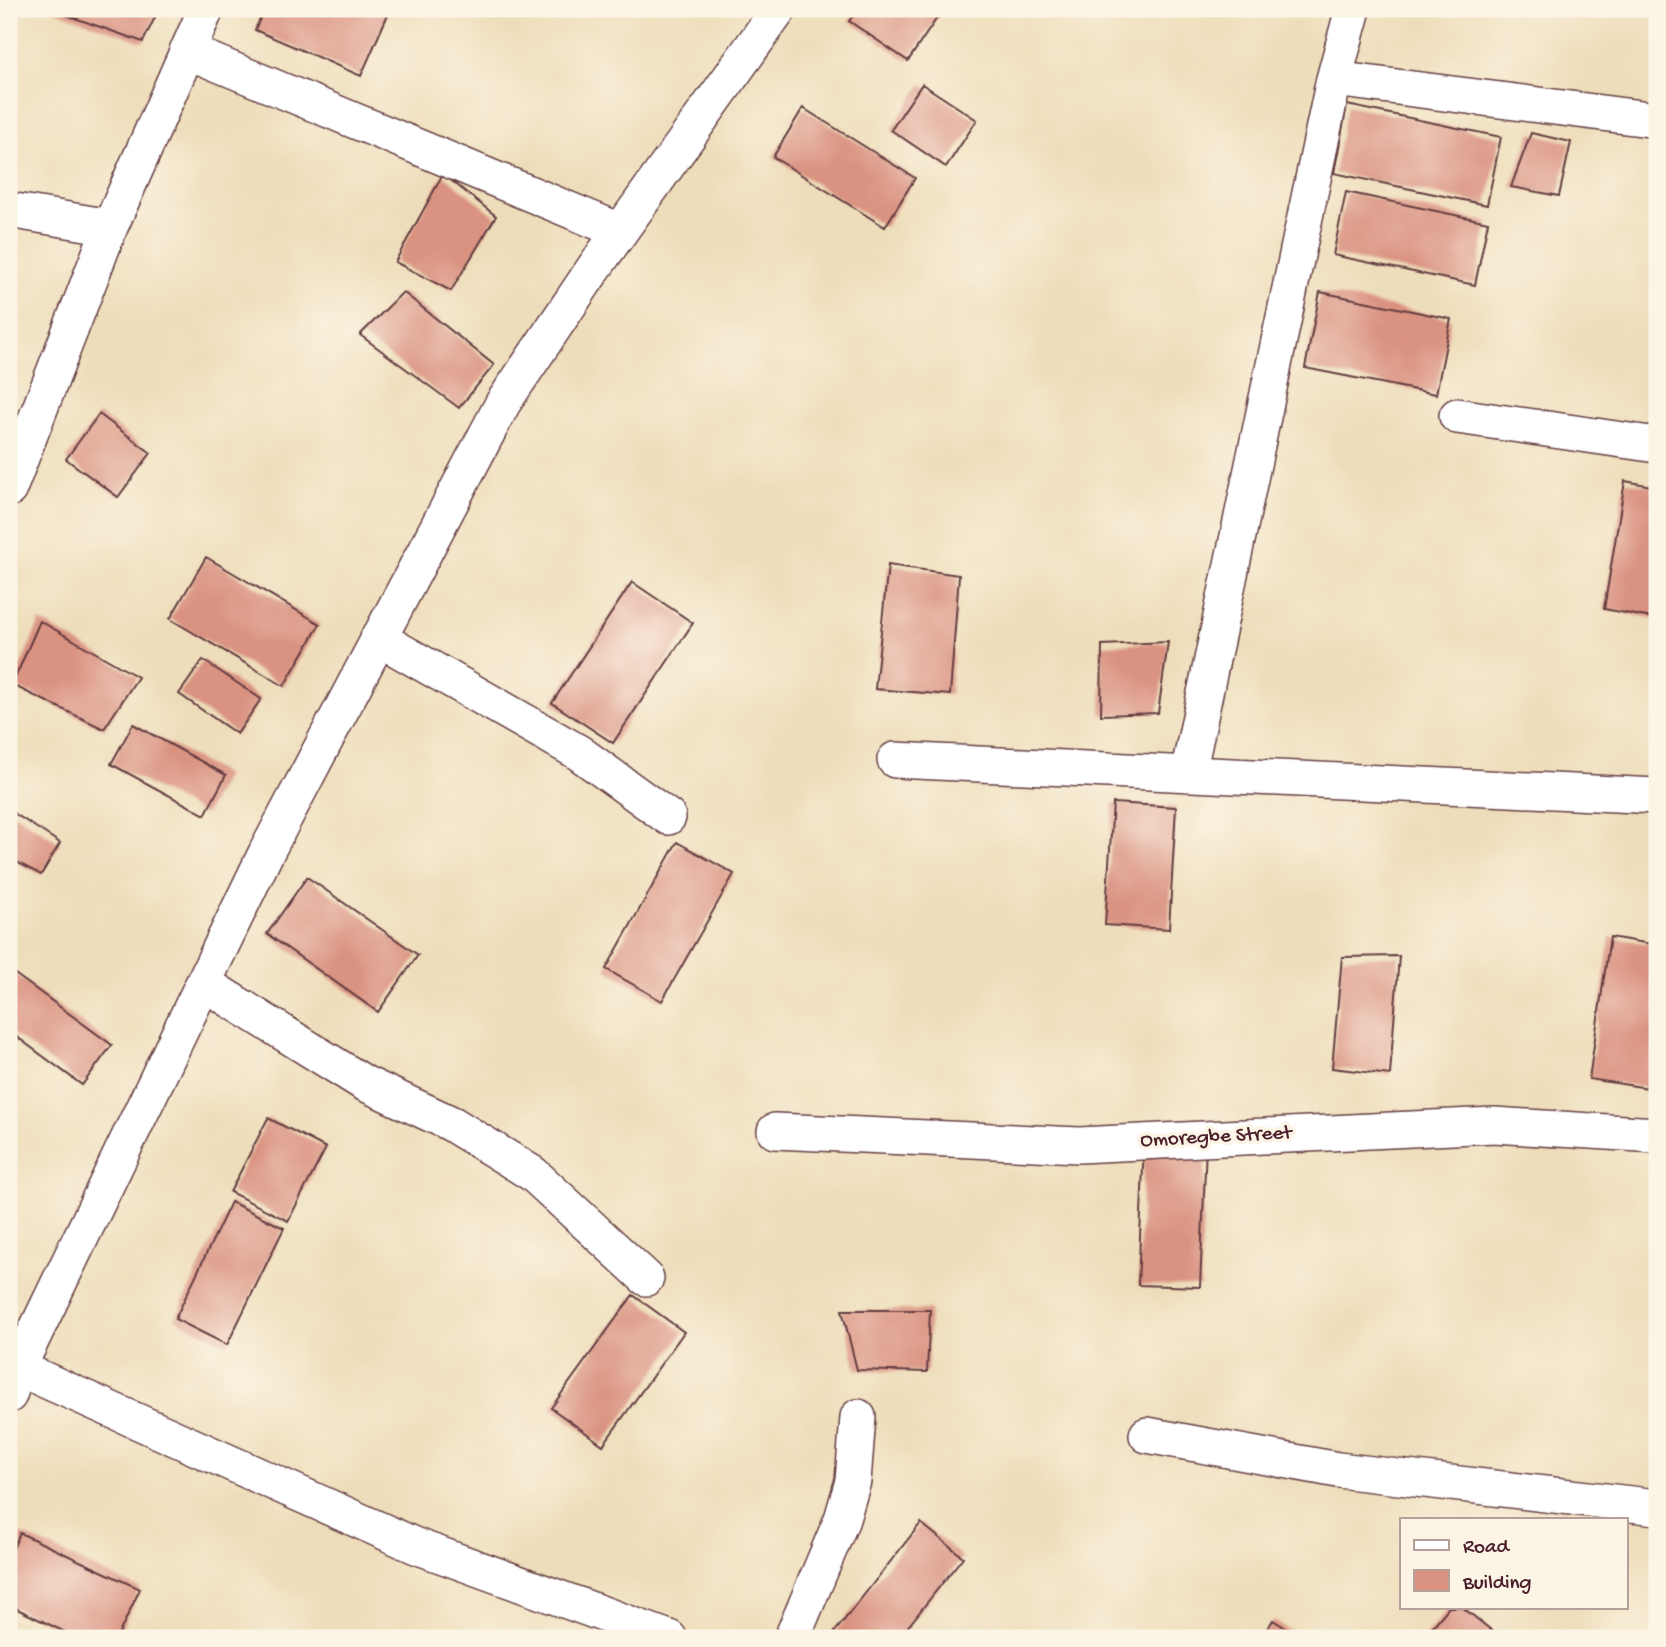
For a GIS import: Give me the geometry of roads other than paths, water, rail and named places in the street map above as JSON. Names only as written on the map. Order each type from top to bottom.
[{"type":"street","points":[[9,489],[18,441],[206,9]]},
{"type":"street","points":[[669,1638],[416,1546],[13,1381],[266,853],[503,402],[620,231],[779,9]]},
{"type":"street","points":[[1188,774],[1334,79],[1353,9]]},
{"type":"street","points":[[187,51],[620,231]]},
{"type":"street","points":[[1334,79],[1657,120]]},
{"type":"street","points":[[9,211],[110,227]]},
{"type":"street","points":[[1457,416],[1657,445]]},
{"type":"street","points":[[378,638],[578,752],[668,817]]},
{"type":"street","points":[[895,760],[1657,796]]},
{"type":"street","points":[[205,984],[364,1083],[452,1124],[533,1174],[646,1278]]},
{"type":"street","name":"Omoregbe Street","points":[[775,1131],[1079,1145],[1494,1125],[1657,1135]]},
{"type":"street","points":[[792,1638],[849,1494],[858,1418]]},
{"type":"street","points":[[1147,1436],[1338,1470],[1657,1507]]}]
